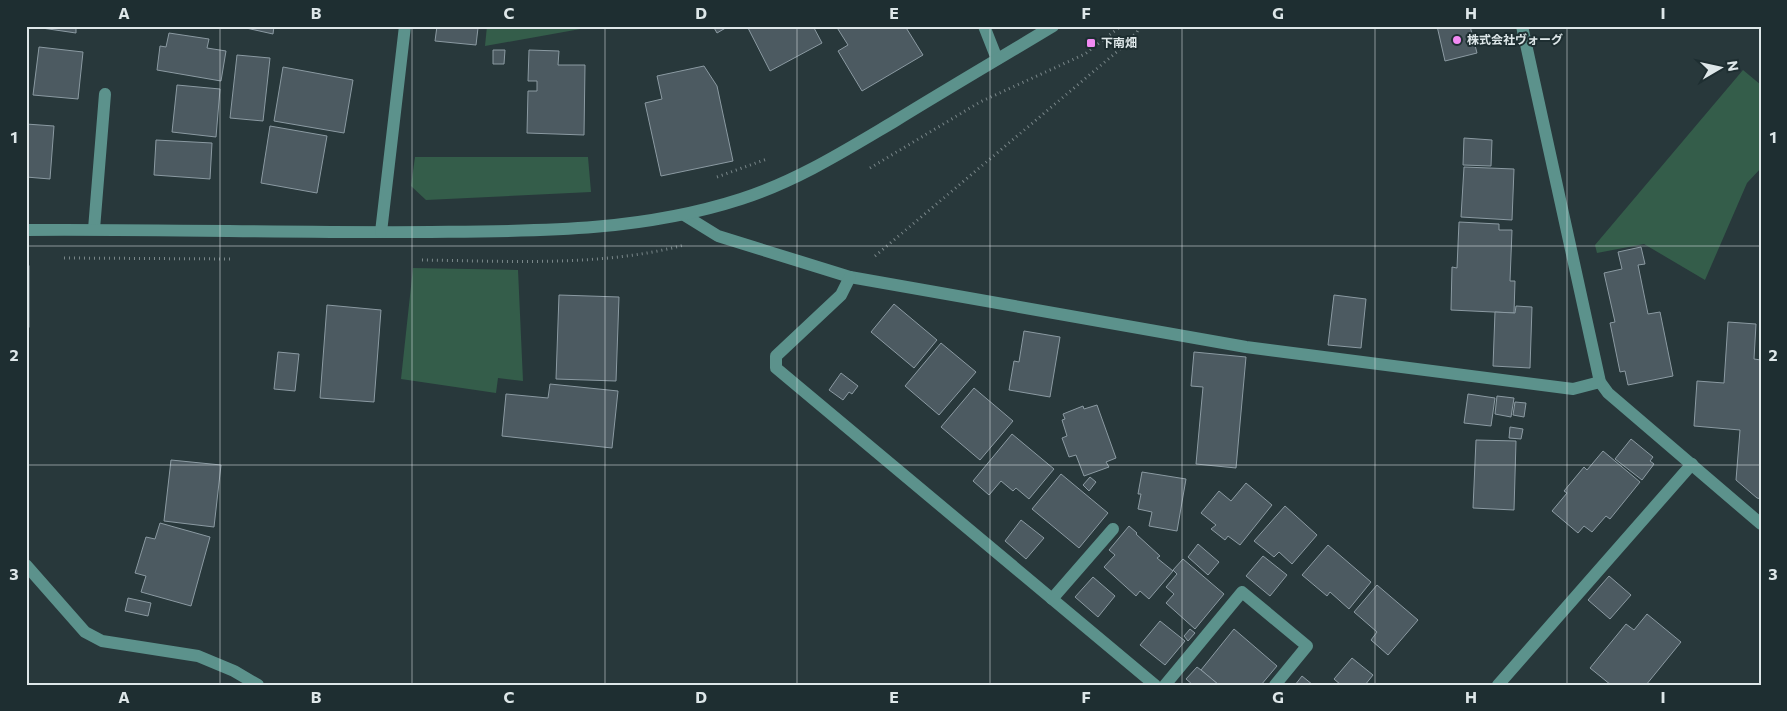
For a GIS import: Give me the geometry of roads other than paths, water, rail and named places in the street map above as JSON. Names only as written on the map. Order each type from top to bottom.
[{"type":"street","points":[[381,232],[405,26]]},
{"type":"street","points":[[984,26],[997,59]]},
{"type":"street","points":[[26,230],[381,232],[555,230],[620,225],[684,216],[743,199],[790,180],[838,155],[1052,26]]},
{"type":"street","points":[[1522,26],[1600,382],[1608,393],[1761,524]]},
{"type":"street","points":[[94,229],[105,94]]},
{"type":"street","points":[[684,216],[718,236],[850,277],[1246,347],[1573,389],[1600,382]]},
{"type":"street","points":[[850,277],[842,295],[776,356],[776,368],[1155,685]]},
{"type":"street","points":[[1498,685],[1692,464]]},
{"type":"street","points":[[1052,599],[1113,529]]},
{"type":"street","points":[[26,565],[85,632],[102,641],[198,656],[234,671],[258,685]]},
{"type":"street","points":[[1165,685],[1242,592],[1307,646],[1275,685]]},
{"type":"place","name":"株式会社ヴォーグ","points":[[1457,40]]},
{"type":"place","name":"下南畑","points":[[1091,43]]}]
